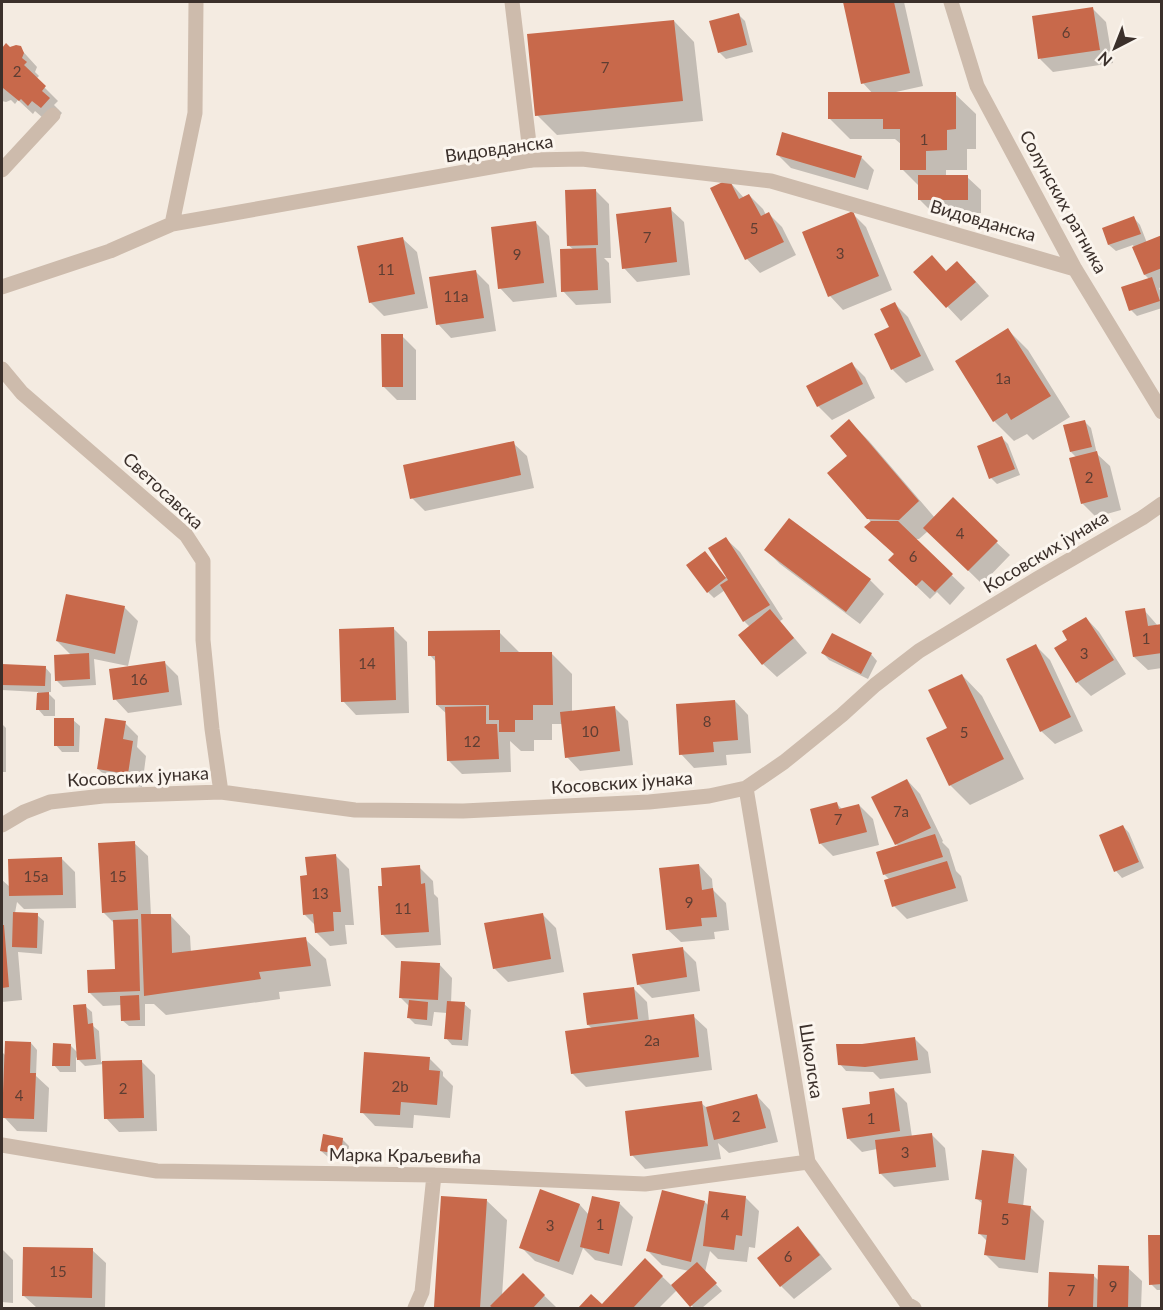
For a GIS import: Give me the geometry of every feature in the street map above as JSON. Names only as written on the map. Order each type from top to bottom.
[{"type":"street","points":[[172,224],[195,113],[196,2]]},
{"type":"street","points":[[512,2],[531,160]]},
{"type":"street","name":"Солунских ратника","points":[[951,2],[977,86],[1076,269],[1161,412]]},
{"type":"street","points":[[2,170],[53,116]]},
{"type":"street","name":"Видовданска","points":[[2,287],[110,251],[172,224],[531,160],[582,159],[771,181],[1076,269]]},
{"type":"street","name":"Светосавска","points":[[2,369],[22,393],[186,535],[203,561],[203,640],[221,792]]},
{"type":"street","name":"Косовских јунака","points":[[2,825],[24,812],[50,802],[103,796],[221,792],[355,810],[463,811],[650,802],[709,796],[746,788],[784,762],[875,685],[920,651],[1036,579],[1142,518],[1161,504]]},
{"type":"street","name":"Школска","points":[[746,788],[808,1162],[907,1304],[914,1308]]},
{"type":"street","name":"Марка Краљевића","points":[[2,1145],[157,1171],[434,1175],[645,1184],[808,1162]]},
{"type":"street","points":[[415,1308],[422,1292],[434,1175]]},
{"type":"building","points":[[843,2],[894,2],[910,73],[861,84]]},
{"type":"building","points":[[1093,7],[1100,50],[1038,59],[1032,16]]},
{"type":"building","points":[[739,13],[747,45],[718,53],[709,21]]},
{"type":"building","points":[[674,20],[683,101],[535,116],[527,34]]},
{"type":"building","points":[[6,43],[10,47],[21,46],[24,53],[22,58],[27,62],[24,65],[46,86],[42,91],[50,98],[41,108],[32,101],[28,106],[21,99],[19,101],[3,88],[2,90],[2,48]]},
{"type":"building","points":[[828,92],[956,92],[956,129],[947,130],[947,150],[926,151],[926,170],[900,170],[900,129],[883,129],[883,119],[828,119]]},
{"type":"building","points":[[782,132],[862,156],[855,178],[776,155]]},
{"type":"building","points":[[918,175],[968,175],[968,200],[918,200]]},
{"type":"building","points":[[729,179],[739,199],[749,194],[761,216],[769,212],[784,242],[745,260],[710,188]]},
{"type":"building","points":[[596,189],[598,245],[567,246],[565,190]]},
{"type":"building","points":[[671,207],[677,262],[622,269],[616,214]]},
{"type":"building","points":[[853,211],[879,276],[828,297],[802,232]]},
{"type":"building","points":[[1134,216],[1141,234],[1108,245],[1102,228]]},
{"type":"building","points":[[536,221],[544,283],[498,289],[491,227]]},
{"type":"building","points":[[1162,235],[1162,268],[1144,275],[1132,247]]},
{"type":"building","points":[[403,237],[415,294],[369,303],[357,246]]},
{"type":"building","points":[[596,248],[598,290],[561,292],[560,249]]},
{"type":"building","points":[[932,255],[946,271],[957,261],[976,282],[946,308],[913,272]]},
{"type":"building","points":[[476,270],[484,318],[436,325],[429,277]]},
{"type":"building","points":[[1152,277],[1160,301],[1129,311],[1121,287]]},
{"type":"building","points":[[895,302],[921,356],[891,370],[874,334],[889,327],[880,309]]},
{"type":"building","points":[[1008,328],[1051,396],[1011,420],[1007,413],[993,422],[955,361]]},
{"type":"building","points":[[381,334],[403,334],[403,387],[382,387]]},
{"type":"building","points":[[852,362],[863,384],[817,407],[806,386]]},
{"type":"building","points":[[849,419],[919,501],[899,520],[867,519],[827,473],[847,456],[830,436]]},
{"type":"building","points":[[1085,420],[1092,447],[1070,452],[1063,425]]},
{"type":"building","points":[[1002,436],[1015,469],[989,479],[977,446]]},
{"type":"building","points":[[514,441],[521,475],[410,499],[403,465]]},
{"type":"building","points":[[1097,451],[1108,497],[1081,504],[1069,458]]},
{"type":"building","points":[[953,497],[998,541],[968,571],[923,528]]},
{"type":"building","points":[[789,518],[871,579],[846,612],[764,550]]},
{"type":"building","points":[[871,521],[898,521],[953,574],[935,592],[922,580],[916,586],[888,560],[894,554],[864,527]]},
{"type":"building","points":[[726,537],[770,605],[743,622],[720,585],[728,580],[708,548]]},
{"type":"building","points":[[705,551],[726,578],[707,593],[686,565]]},
{"type":"building","points":[[66,594],[125,606],[115,654],[56,641]]},
{"type":"building","points":[[1145,608],[1148,626],[1162,624],[1162,653],[1133,657],[1125,611]]},
{"type":"building","points":[[770,609],[794,638],[762,665],[738,635]]},
{"type":"building","points":[[1086,617],[1114,660],[1076,683],[1054,648],[1067,640],[1062,631]]},
{"type":"building","points":[[394,627],[396,700],[341,702],[339,629]]},
{"type":"building","points":[[500,630],[500,652],[552,652],[553,705],[533,705],[533,720],[515,720],[515,732],[499,732],[499,720],[489,720],[489,705],[436,705],[435,656],[428,656],[428,631]]},
{"type":"building","points":[[832,633],[872,653],[861,674],[821,653]]},
{"type":"building","points":[[1036,644],[1071,717],[1040,732],[1006,659]]},
{"type":"building","points":[[89,653],[90,679],[55,681],[54,655]]},
{"type":"building","points":[[165,661],[169,692],[113,700],[109,669]]},
{"type":"building","points":[[2,664],[46,666],[45,686],[2,685]]},
{"type":"building","points":[[962,674],[1004,759],[949,786],[926,738],[947,728],[928,690]]},
{"type":"building","points":[[49,692],[49,710],[36,710],[37,693]]},
{"type":"building","points":[[735,700],[738,740],[713,742],[714,752],[679,755],[676,704]]},
{"type":"building","points":[[486,706],[486,724],[497,724],[499,759],[447,761],[445,707]]},
{"type":"building","points":[[615,706],[620,751],[565,758],[560,712]]},
{"type":"building","points":[[54,718],[74,718],[74,746],[54,746]]},
{"type":"building","points":[[105,718],[126,721],[123,739],[133,741],[128,774],[97,769]]},
{"type":"building","points":[[907,779],[931,828],[895,845],[871,797]]},
{"type":"building","points":[[837,802],[839,809],[859,804],[867,832],[819,844],[810,809]]},
{"type":"building","points":[[1123,825],[1139,862],[1114,872],[1099,835]]},
{"type":"building","points":[[935,834],[943,857],[883,875],[876,852]]},
{"type":"building","points":[[135,841],[138,910],[102,913],[98,843]]},
{"type":"building","points":[[336,854],[341,912],[333,912],[334,931],[315,933],[313,914],[303,915],[300,876],[307,875],[305,857]]},
{"type":"building","points":[[62,857],[63,895],[9,896],[8,859]]},
{"type":"building","points":[[947,861],[956,888],[892,907],[884,880]]},
{"type":"building","points":[[699,864],[702,890],[713,888],[717,917],[701,918],[702,926],[666,930],[659,868]]},
{"type":"building","points":[[420,865],[421,884],[425,883],[429,932],[381,935],[378,886],[382,886],[381,868]]},
{"type":"building","points":[[13,912],[38,913],[37,948],[12,947]]},
{"type":"building","points":[[543,913],[551,959],[493,969],[484,923]]},
{"type":"building","points":[[141,914],[171,914],[172,953],[306,937],[311,966],[259,972],[261,979],[144,996]]},
{"type":"building","points":[[138,919],[140,991],[88,993],[87,970],[115,969],[113,920]]},
{"type":"building","points":[[2,925],[4,925],[9,987],[2,988]]},
{"type":"building","points":[[683,947],[687,977],[637,985],[632,954]]},
{"type":"building","points":[[401,961],[440,963],[438,1000],[399,998]]},
{"type":"building","points":[[634,987],[638,1019],[587,1025],[583,993]]},
{"type":"building","points":[[139,995],[140,1020],[121,1021],[120,996]]},
{"type":"building","points":[[409,1000],[428,1002],[427,1020],[407,1018]]},
{"type":"building","points":[[447,1001],[465,1002],[462,1040],[444,1039]]},
{"type":"building","points":[[86,1004],[88,1024],[93,1023],[96,1059],[77,1060],[73,1005]]},
{"type":"building","points":[[694,1014],[699,1057],[571,1074],[565,1031]]},
{"type":"building","points":[[915,1037],[918,1060],[865,1067],[838,1065],[836,1044],[862,1044]]},
{"type":"building","points":[[5,1041],[31,1042],[30,1073],[36,1073],[34,1119],[2,1118]]},
{"type":"building","points":[[53,1043],[71,1044],[70,1066],[52,1066]]},
{"type":"building","points":[[364,1052],[430,1057],[429,1070],[440,1071],[437,1105],[401,1102],[400,1115],[360,1113]]},
{"type":"building","points":[[142,1060],[144,1118],[104,1119],[102,1061]]},
{"type":"building","points":[[894,1088],[900,1131],[847,1139],[842,1108],[870,1104],[869,1092]]},
{"type":"building","points":[[757,1094],[766,1128],[714,1140],[706,1107]]},
{"type":"building","points":[[702,1101],[708,1146],[630,1156],[625,1111]]},
{"type":"building","points":[[932,1133],[936,1167],[879,1174],[875,1140]]},
{"type":"building","points":[[323,1134],[343,1138],[341,1154],[320,1151]]},
{"type":"building","points":[[982,1150],[1014,1154],[1008,1203],[1031,1206],[1025,1260],[984,1255],[987,1235],[978,1234],[982,1200],[975,1199]]},
{"type":"building","points":[[540,1189],[580,1204],[559,1262],[519,1248]]},
{"type":"building","points":[[662,1190],[705,1201],[691,1262],[646,1251]]},
{"type":"building","points":[[709,1191],[746,1196],[742,1236],[736,1235],[734,1250],[703,1246]]},
{"type":"building","points":[[441,1196],[487,1199],[480,1308],[434,1307]]},
{"type":"building","points":[[592,1196],[620,1202],[609,1254],[580,1247]]},
{"type":"building","points":[[798,1226],[820,1255],[780,1287],[757,1258]]},
{"type":"building","points":[[1148,1235],[1162,1235],[1162,1284],[1149,1285]]},
{"type":"building","points":[[23,1247],[93,1248],[92,1298],[22,1296]]},
{"type":"building","points":[[645,1258],[663,1276],[633,1308],[578,1308],[591,1294],[602,1304]]},
{"type":"building","points":[[697,1262],[717,1283],[690,1307],[671,1285]]},
{"type":"building","points":[[1098,1265],[1129,1266],[1128,1308],[1097,1308]]},
{"type":"building","points":[[1049,1272],[1094,1274],[1093,1308],[1048,1308]]},
{"type":"building","points":[[523,1273],[545,1295],[533,1308],[493,1308],[490,1306]]}]
